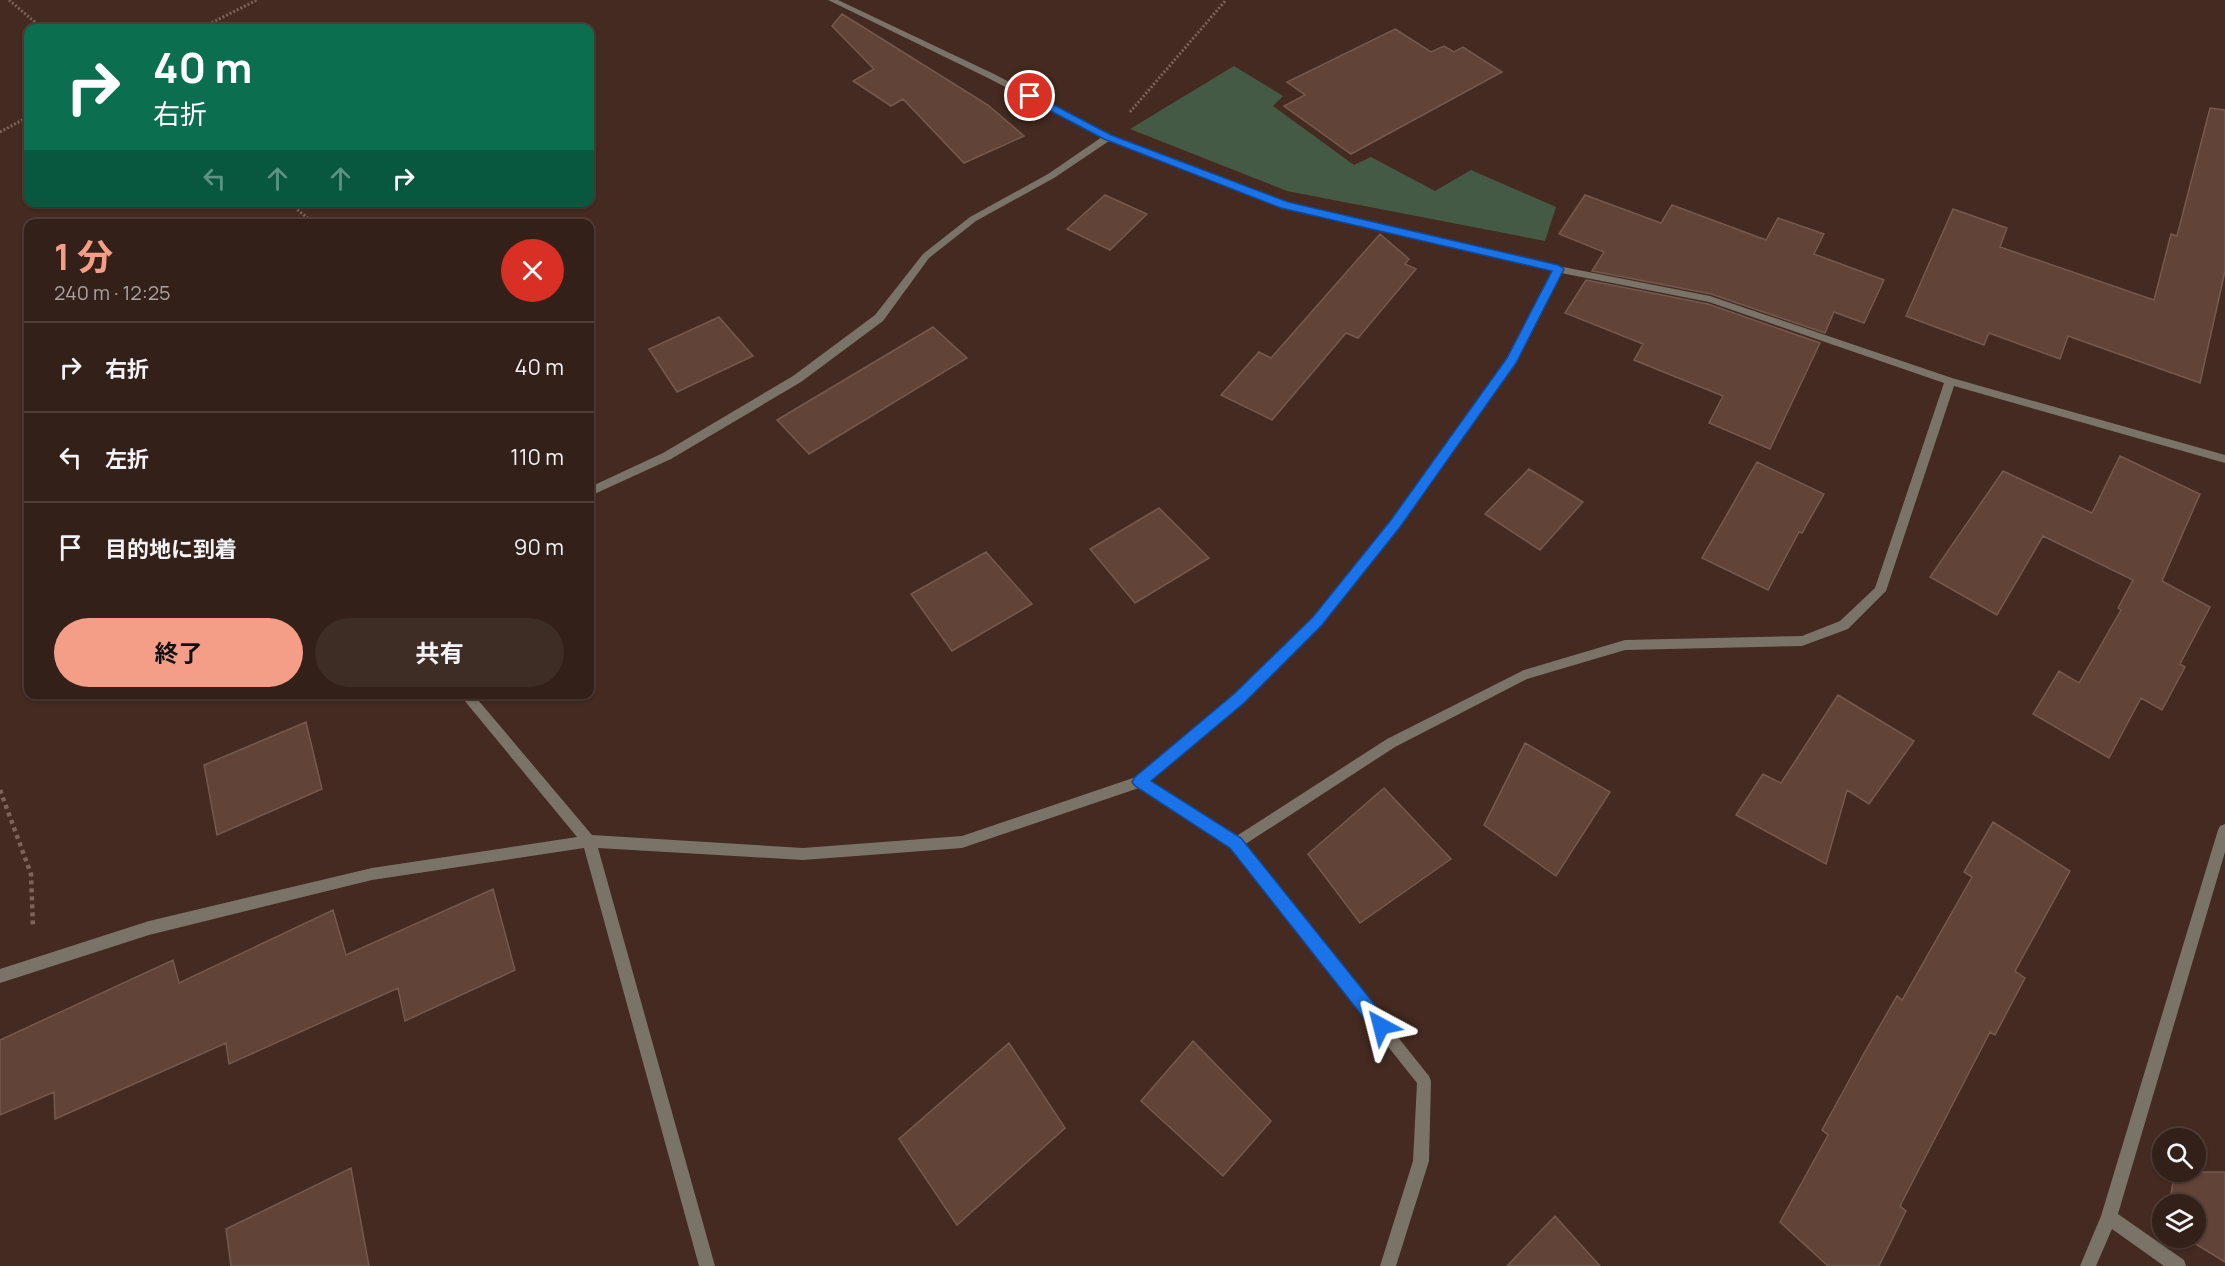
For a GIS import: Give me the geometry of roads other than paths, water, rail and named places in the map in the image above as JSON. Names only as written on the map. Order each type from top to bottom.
[{"type":"street","points":[[832,0],[991,76],[1108,137],[1285,205],[1558,269],[1710,299],[1950,381],[2225,459]]},
{"type":"street","points":[[594,490],[667,456],[797,379],[879,318],[926,256],[973,219],[1051,176],[1108,137]]},
{"type":"street","points":[[0,976],[148,928],[372,874],[589,841],[803,854],[962,842],[1140,782],[1239,698],[1317,621],[1395,523],[1512,360],[1558,269]]},
{"type":"street","points":[[1235,843],[1390,743],[1524,675],[1625,645],[1802,641],[1844,625],[1880,591],[1950,381]]},
{"type":"street","points":[[469,699],[589,841],[707,1266]]},
{"type":"street","points":[[1140,782],[1235,843],[1424,1081],[1421,1161],[1388,1266]]},
{"type":"street","points":[[2088,1266],[2109,1217],[2225,830]]},
{"type":"street","points":[[2109,1217],[2178,1266]]}]
